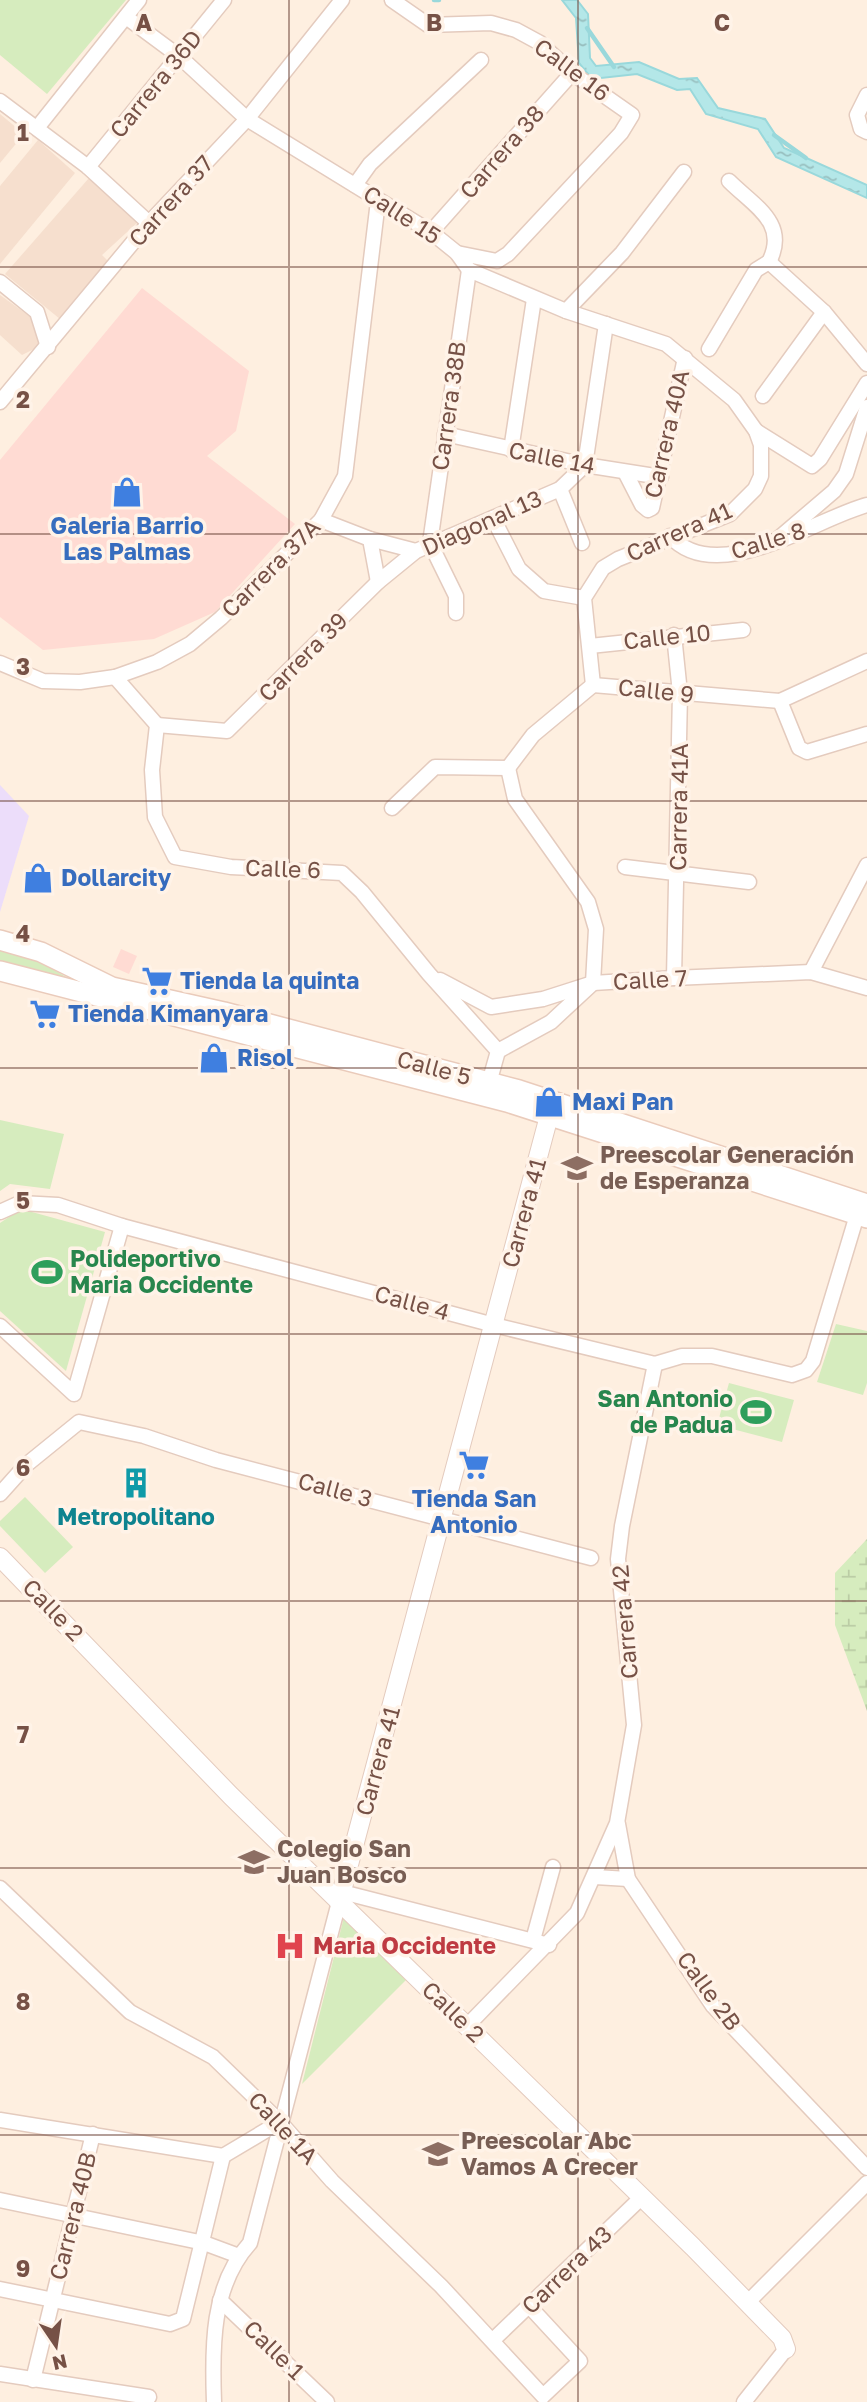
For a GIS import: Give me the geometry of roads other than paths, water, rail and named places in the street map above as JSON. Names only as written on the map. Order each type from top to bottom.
[{"type":"main road","name":"Calle 5","points":[[0,940],[41,952],[112,987],[234,1014],[552,1100],[864,1213]]},
{"type":"main road","name":"Calle 5","points":[[0,971],[506,1102],[864,1213]]},
{"type":"street","points":[[37,128],[139,0]]},
{"type":"street","name":"Carrera 36D","points":[[88,167],[224,0]]},
{"type":"street","name":"Carrera 37","points":[[0,402],[149,223],[247,119],[342,0]]},
{"type":"street","name":"Calle 16","points":[[392,0],[428,25],[491,23],[516,30],[540,43],[572,73],[632,115],[621,133],[508,254],[497,261],[457,253]]},
{"type":"street","name":"Calle 15","points":[[126,17],[180,57],[247,119],[432,232],[457,253],[469,270]]},
{"type":"street","points":[[355,185],[370,164],[481,60]]},
{"type":"street","name":"Carrera 38","points":[[432,232],[572,73]]},
{"type":"street","points":[[867,95],[857,115],[862,129],[867,132]]},
{"type":"street","points":[[0,101],[88,167],[149,223]]},
{"type":"street","points":[[566,311],[622,253],[684,172]]},
{"type":"street","points":[[729,181],[774,225],[777,242],[769,262],[824,313],[867,364]]},
{"type":"street","name":"Carrera 37A","points":[[0,663],[43,681],[80,682],[116,677],[157,662],[190,644],[221,618],[321,520],[345,476],[378,201]]},
{"type":"street","name":"Carrera 40A","points":[[709,349],[756,270],[769,262]]},
{"type":"street","points":[[469,270],[566,311],[648,336],[685,358],[734,400],[756,431],[808,466],[816,464],[820,459],[867,383]]},
{"type":"street","name":"Carrera 38B","points":[[430,543],[469,270]]},
{"type":"street","points":[[0,282],[37,312],[48,347]]},
{"type":"street","points":[[511,450],[534,299]]},
{"type":"street","points":[[762,396],[824,313]]},
{"type":"street","points":[[585,465],[606,324]]},
{"type":"street","name":"Carrera 40A","points":[[625,472],[642,505],[648,510],[654,505],[661,477],[685,358]]},
{"type":"street","points":[[775,541],[834,491],[846,474],[867,407]]},
{"type":"street","name":"Carrera 41","points":[[584,598],[603,568],[638,548],[730,514],[743,503],[761,476],[756,431]]},
{"type":"street","name":"Calle 14","points":[[445,434],[585,465],[661,477]]},
{"type":"street","name":"Diagonal 13","points":[[378,582],[430,543],[560,489],[585,465]]},
{"type":"street","points":[[560,489],[582,543]]},
{"type":"street","name":"Calle 8","points":[[670,537],[681,548],[695,554],[727,555],[811,530],[840,513],[867,505]]},
{"type":"street","points":[[493,518],[519,569],[544,591],[584,598],[593,685]]},
{"type":"street","points":[[321,520],[370,539],[416,551]]},
{"type":"street","points":[[370,539],[378,582]]},
{"type":"street","points":[[430,543],[456,596],[456,612]]},
{"type":"street","name":"Carrera 39","points":[[157,725],[227,730],[378,582]]},
{"type":"street","name":"Calle 10","points":[[590,646],[674,635],[743,630]]},
{"type":"street","name":"Carrera 41A","points":[[674,635],[680,693],[674,978]]},
{"type":"street","points":[[867,661],[780,701],[799,748],[817,751],[867,734]]},
{"type":"street","points":[[116,677],[157,725]]},
{"type":"street","name":"Calle 9","points":[[508,768],[533,735],[593,685],[754,701],[780,701]]},
{"type":"street","name":"Calle 6","points":[[157,725],[152,769],[155,817],[174,857],[230,867],[342,873],[362,892],[429,974],[498,1051]]},
{"type":"street","points":[[391,808],[435,767],[508,768],[515,799],[587,902],[596,929],[593,983],[551,1022],[498,1051],[489,1083]]},
{"type":"street","points":[[811,972],[867,864]]},
{"type":"street","points":[[625,867],[748,882]]},
{"type":"street","name":"Calle 7","points":[[491,1007],[543,999],[593,983],[674,978],[811,972],[867,988]]},
{"type":"street","name":"Calle 6","points":[[429,974],[491,1007]]},
{"type":"street","name":"Carrera 41","points":[[214,2402],[212,2351],[220,2300],[227,2276],[250,2243],[549,1116]]},
{"type":"street","name":"Calle 4","points":[[0,1212],[20,1203],[58,1205],[122,1226],[494,1325],[655,1364],[682,1356],[712,1356],[792,1374],[806,1370],[813,1361],[864,1213]]},
{"type":"street","points":[[0,1326],[74,1394],[122,1226]]},
{"type":"street","name":"Carrera 42","points":[[467,2026],[549,1945],[577,1913],[617,1823],[634,1725],[618,1559],[655,1364]]},
{"type":"street","name":"Calle 3","points":[[0,1494],[26,1465],[79,1422],[144,1436],[216,1460],[591,1558]]},
{"type":"street","name":"Calle 2","points":[[0,1557],[231,1796],[341,1897],[467,2026],[782,2338],[786,2348]]},
{"type":"street","name":"Calle 2B","points":[[617,1823],[628,1879],[713,2006],[867,2168]]},
{"type":"street","points":[[533,1940],[553,1867]]},
{"type":"street","points":[[595,1877],[628,1879]]},
{"type":"street","name":"Calle 1A","points":[[0,1888],[130,2012],[213,2057],[280,2122],[332,2181],[493,2340],[543,2396],[580,2361],[530,2307]]},
{"type":"street","points":[[341,1897],[549,1945]]},
{"type":"street","points":[[0,2120],[223,2156],[280,2122]]},
{"type":"street","name":"Carrera 40B","points":[[33,2380],[93,2134]]},
{"type":"street","points":[[0,2289],[170,2323],[183,2319],[204,2243],[223,2156]]},
{"type":"street","points":[[747,2303],[867,2183]]},
{"type":"street","name":"Carrera 43","points":[[493,2340],[641,2198]]},
{"type":"street","points":[[0,2200],[204,2243],[239,2256]]},
{"type":"street","name":"Calle 1","points":[[220,2300],[327,2402]]},
{"type":"street","points":[[744,2402],[786,2348]]},
{"type":"street","points":[[0,2374],[149,2397]]},
{"type":"water","points":[[562,0],[577,0],[588,14],[590,58],[596,66],[639,62],[679,79],[697,78],[718,108],[765,119],[784,148],[867,185],[867,198],[776,157],[758,129],[706,114],[690,89],[677,90],[637,74],[592,79],[579,63],[576,18]]},
{"type":"waterway","points":[[434,0],[439,0]]},
{"type":"waterway","points":[[587,28],[614,67]]},
{"type":"waterway","points":[[774,135],[806,158]]},
{"type":"place","name":"Galeria Barrio Las Palmas","points":[[127,492]]},
{"type":"place","name":"Dollarcity","points":[[38,878]]},
{"type":"place","name":"Tienda la quinta","points":[[157,981]]},
{"type":"place","name":"Tienda Kimanyara","points":[[45,1014]]},
{"type":"place","name":"Risol","points":[[214,1058]]},
{"type":"place","name":"Maxi Pan","points":[[549,1102]]},
{"type":"place","name":"Preescolar Generación de Esperanza","points":[[577,1168]]},
{"type":"place","name":"Polideportivo Maria Occidente","points":[[47,1272]]},
{"type":"place","name":"San Antonio de Padua","points":[[756,1412]]},
{"type":"place","name":"Tienda San Antonio","points":[[474,1465]]},
{"type":"place","name":"Metropolitano","points":[[136,1483]]},
{"type":"place","name":"Colegio San Juan Bosco","points":[[254,1862]]},
{"type":"place","name":"Maria Occidente","points":[[290,1946]]},
{"type":"place","name":"Preescolar Abc Vamos A Crecer","points":[[438,2154]]}]
